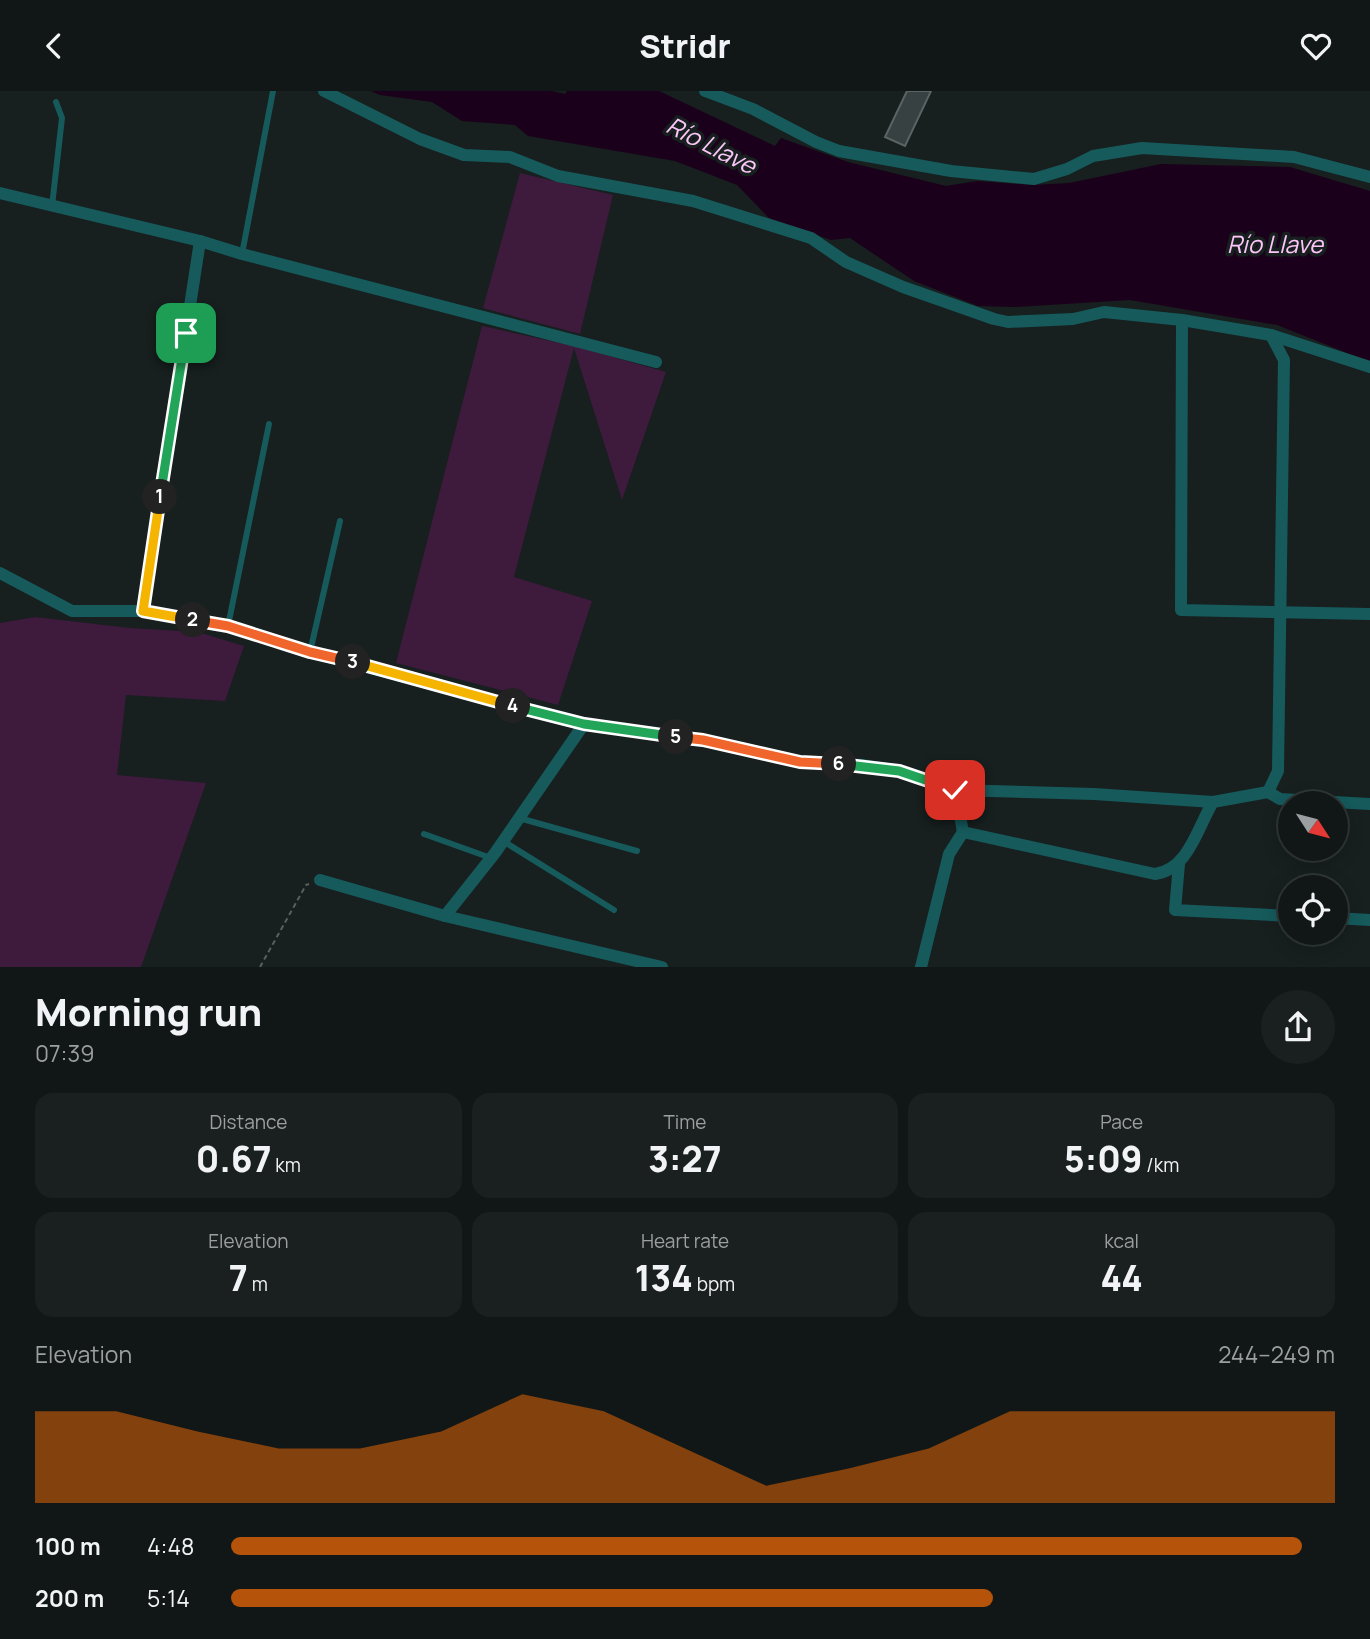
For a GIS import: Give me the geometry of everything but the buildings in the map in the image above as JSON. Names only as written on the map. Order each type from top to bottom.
[{"type":"street","points":[[324,91],[420,139],[464,155],[510,157],[558,176],[693,201],[811,237],[846,262],[903,287],[994,319],[1008,322],[1073,319],[1104,312],[1181,320],[1271,335],[1370,367]]},
{"type":"street","points":[[705,91],[753,109],[839,151],[951,171],[1034,179],[1067,169],[1093,156],[1142,148],[1294,157],[1370,177]]},
{"type":"street","points":[[0,193],[200,241],[656,362]]},
{"type":"street","points":[[143,611],[200,241]]},
{"type":"street","points":[[1181,320],[1181,610],[1370,614]]},
{"type":"street","points":[[1268,792],[1278,771],[1284,360],[1271,335]]},
{"type":"street","points":[[0,573],[72,611],[143,611],[228,626],[310,652],[584,724],[703,740],[800,762],[862,765],[899,771],[955,790],[1094,794],[1213,802],[1268,792],[1280,799],[1370,804]]},
{"type":"street","points":[[445,916],[491,858],[584,724]]},
{"type":"street","points":[[921,967],[949,854],[963,832],[955,790]]},
{"type":"street","points":[[963,832],[1156,874],[1169,872],[1179,864],[1213,802]]},
{"type":"street","points":[[1179,864],[1175,910],[1278,915]]},
{"type":"street","points":[[320,880],[445,916],[662,967]]},
{"type":"street","points":[[1348,919],[1370,920]]},
{"type":"lane","points":[[242,254],[273,91]]},
{"type":"lane","points":[[52,206],[62,118],[56,102]]},
{"type":"lane","points":[[228,626],[269,424]]},
{"type":"lane","points":[[310,652],[340,521]]},
{"type":"lane","points":[[519,818],[637,851]]},
{"type":"lane","points":[[424,834],[491,858]]},
{"type":"lane","points":[[503,841],[614,910]]},
{"type":"path","points":[[260,967],[306,885],[320,880]]},
{"type":"shaded area","points":[[520,173],[613,195],[580,334],[483,308]]},
{"type":"shaded area","points":[[482,326],[574,346],[666,372],[622,500],[574,348],[514,577],[592,601],[558,705],[396,663]]},
{"type":"shaded area","points":[[35,617],[130,628],[198,632],[244,646],[225,701],[126,695],[117,775],[206,783],[141,967],[0,967],[0,623]]},
{"type":"water","name":"Río Llave","points":[[371,91],[552,91],[565,94],[567,91],[659,91],[775,146],[781,138],[848,162],[946,186],[977,181],[1033,185],[1069,183],[1161,164],[1290,167],[1370,191],[1370,362],[1277,325],[1130,300],[1014,307],[978,306],[914,281],[850,238],[831,240],[769,218],[737,185],[675,161],[528,136],[515,125],[462,121],[432,102],[380,95]]},
{"type":"route","points":[[186,333],[143,611],[228,626],[324,656],[584,724],[703,740],[800,762],[862,765],[899,771],[955,790]]}]
